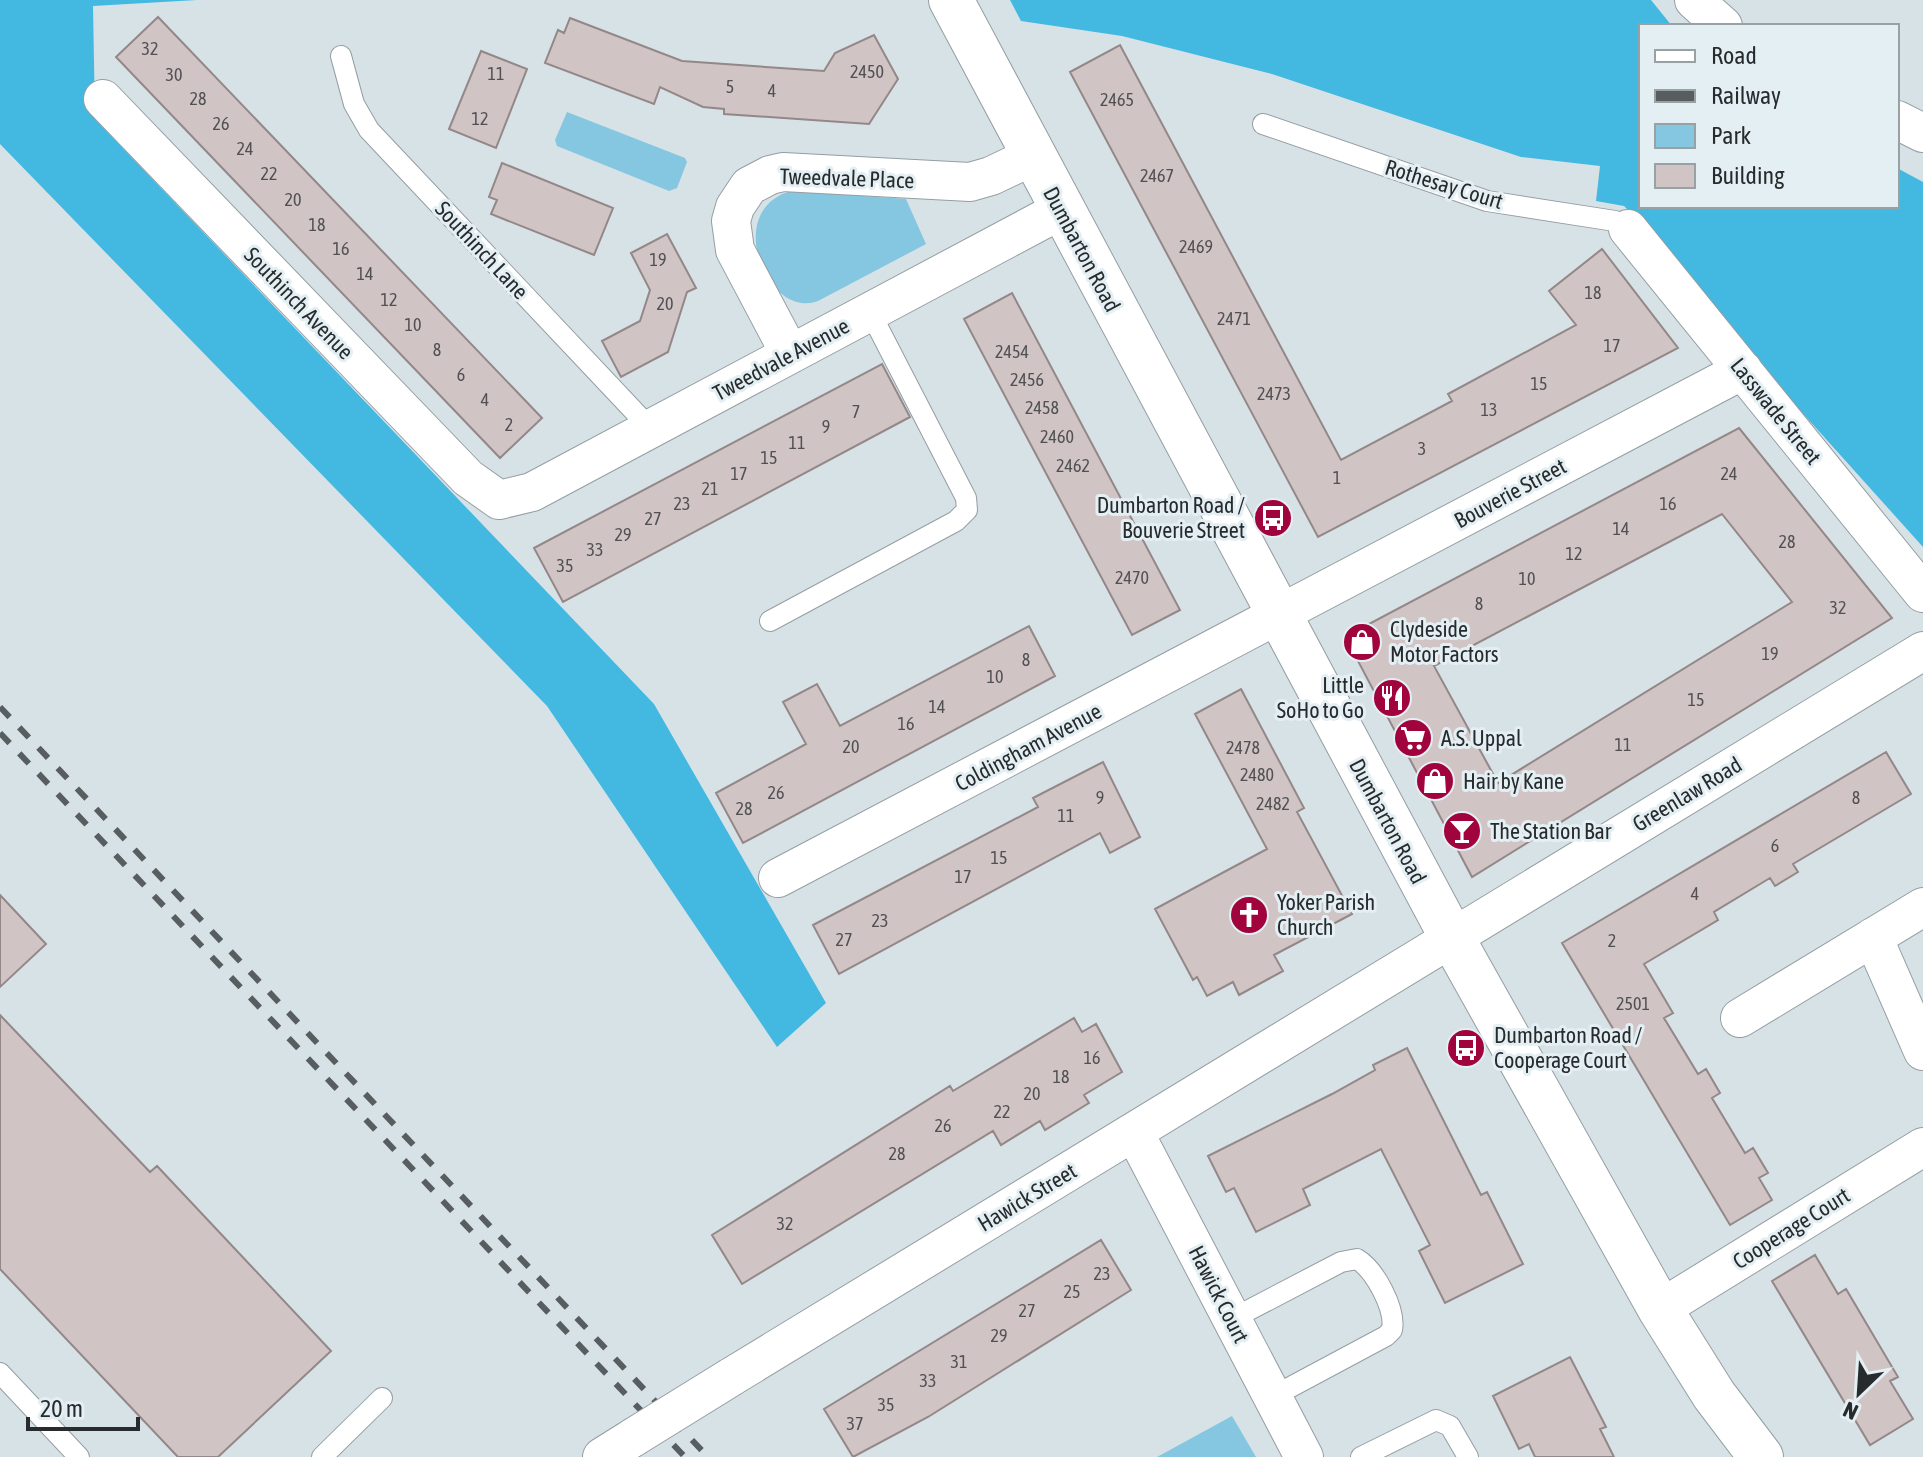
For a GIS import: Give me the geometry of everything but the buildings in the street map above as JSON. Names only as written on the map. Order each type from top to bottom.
[{"type":"main road","name":"Dumbarton Road","points":[[951,0],[1451,936],[1660,1309],[1714,1395],[1761,1457]]},
{"type":"street","points":[[1694,0],[1721,24]]},
{"type":"street","name":"Southinch Avenue","points":[[103,99],[468,478],[499,500]]},
{"type":"street","points":[[1899,121],[1923,133]]},
{"type":"street","name":"Tweedvale Place","points":[[790,354],[735,250],[731,221],[735,207],[749,186],[783,172],[970,182],[991,176],[1033,156]]},
{"type":"street","name":"Tweedvale Avenue","points":[[499,500],[532,492],[1061,210]]},
{"type":"street","name":"Lasswade Street","points":[[1628,229],[1923,593]]},
{"type":"street","name":"Bouverie Street","points":[[1277,615],[1743,370]]},
{"type":"street","name":"Coldingham Avenue","points":[[778,878],[1277,615]]},
{"type":"street","name":"Greenlaw Road","points":[[1451,936],[1917,660]]},
{"type":"street","points":[[1740,1018],[1923,907]]},
{"type":"street","name":"Hawick Street","points":[[602,1457],[1451,936]]},
{"type":"street","points":[[1873,937],[1923,1051]]},
{"type":"street","name":"Hawick Court","points":[[1134,1132],[1304,1457]]},
{"type":"street","name":"Cooperage Court","points":[[1660,1309],[1923,1147]]},
{"type":"lane","name":"Southinch Lane","points":[[341,56],[354,104],[369,130],[650,428]]},
{"type":"lane","name":"Rothesay Court","points":[[1263,124],[1487,201],[1615,221],[1628,229]]},
{"type":"lane","points":[[770,621],[956,521],[967,510],[966,498],[870,312]]},
{"type":"lane","points":[[1232,1319],[1341,1262],[1357,1259],[1370,1270],[1392,1311],[1392,1330],[1386,1336],[1272,1397]]},
{"type":"lane","points":[[0,1373],[79,1457]]},
{"type":"lane","points":[[322,1457],[382,1398]]},
{"type":"lane","points":[[1361,1457],[1436,1420],[1450,1426],[1468,1457]]},
{"type":"green space","points":[[567,112],[685,158],[687,162],[677,188],[669,191],[557,146],[555,140]]},
{"type":"green space","points":[[791,191],[906,199],[926,244],[818,301],[799,303],[783,294],[769,280],[760,260],[756,239],[759,219],[770,202]]},
{"type":"green space","points":[[1232,1416],[1256,1457],[1157,1457]]},
{"type":"shaded area","points":[[0,0],[197,0],[93,6],[95,119],[654,704],[826,1003],[777,1047],[547,706],[0,144]]},
{"type":"shaded area","points":[[1010,0],[1651,0],[1670,24],[1639,24],[1639,208],[1899,208],[1899,169],[1923,182],[1923,547],[1763,369],[1665,247],[1624,206],[1596,201],[1600,166],[1521,157],[1272,74],[1122,36],[1021,21]]},
{"type":"railway","points":[[0,707],[708,1457]]},
{"type":"railway","points":[[0,733],[685,1457]]},
{"type":"place","name":"Dumbarton Road / Bouverie Street","points":[[1273,518]]},
{"type":"place","name":"Clydeside Motor Factors","points":[[1362,642]]},
{"type":"place","name":"Little SoHo to Go","points":[[1392,698]]},
{"type":"place","name":"A.S. Uppal","points":[[1413,738]]},
{"type":"place","name":"Hair by Kane","points":[[1435,781]]},
{"type":"place","name":"The Station Bar","points":[[1462,831]]},
{"type":"place","name":"Yoker Parish Church","points":[[1249,915]]},
{"type":"place","name":"Dumbarton Road / Cooperage Court","points":[[1466,1048]]}]
